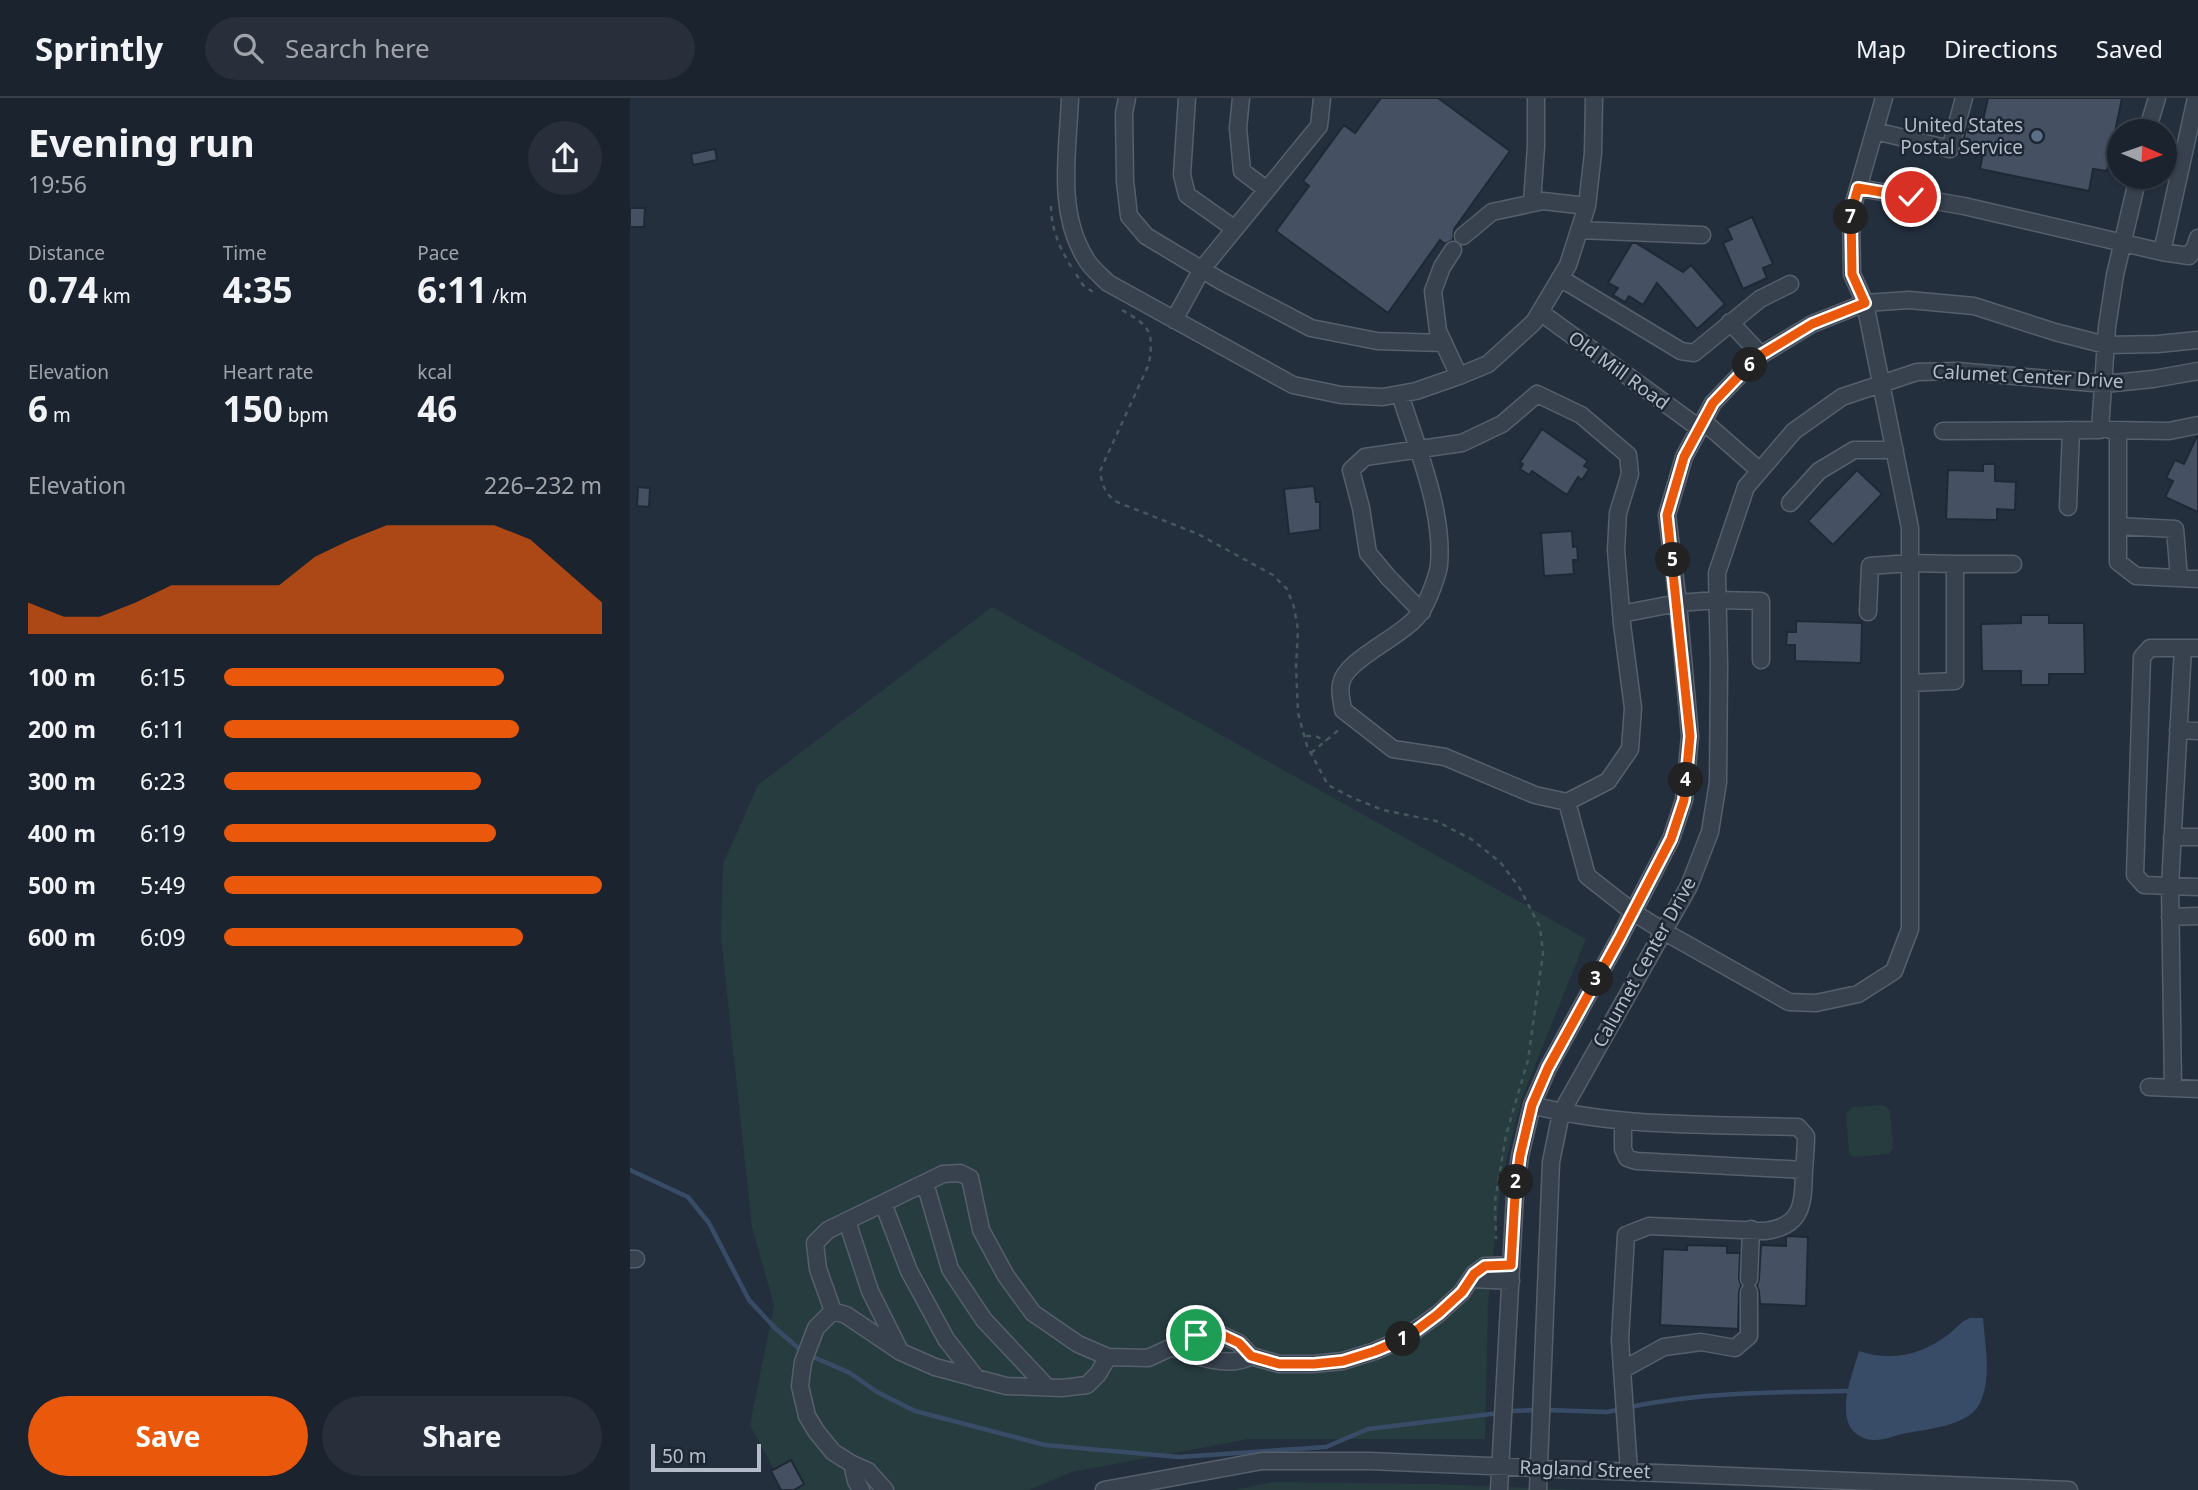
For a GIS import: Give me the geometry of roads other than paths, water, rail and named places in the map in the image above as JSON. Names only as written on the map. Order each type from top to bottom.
[{"type":"street","points":[[1070,98],[1066,195],[1072,228],[1086,261],[1108,283],[1293,385],[1341,395],[1383,397],[1416,391],[1488,365],[1534,322],[1568,265],[1587,206],[1593,153],[1594,98]]},
{"type":"street","points":[[1127,98],[1124,113],[1125,181],[1129,216],[1146,236],[1311,328],[1377,341],[1444,343]]},
{"type":"street","points":[[1187,98],[1182,175],[1186,195],[1235,229]]},
{"type":"street","points":[[1241,98],[1238,128],[1242,170],[1267,190]]},
{"type":"street","points":[[1174,320],[1202,269],[1319,127],[1322,98]]},
{"type":"street","points":[[1532,203],[1536,98]]},
{"type":"street","points":[[1567,802],[1587,876],[1633,912],[1663,931],[1790,1002],[1816,1003],[1857,994],[1894,971],[1910,929],[1910,527],[1865,303],[1852,274],[1851,213],[1884,98]]},
{"type":"street","points":[[1875,131],[1950,149],[1964,98]]},
{"type":"street","points":[[2151,119],[2157,98]]},
{"type":"street","points":[[2162,253],[2196,98]]},
{"type":"street","points":[[1858,188],[1964,206],[2162,253],[2189,256],[2198,238]]},
{"type":"street","points":[[2100,430],[2106,345],[2115,275],[2135,189]]},
{"type":"street","points":[[1463,236],[1492,212],[1543,201],[1587,206]]},
{"type":"street","points":[[1580,230],[1702,235]]},
{"type":"street","points":[[1453,250],[1442,267],[1433,291],[1438,331],[1459,376]]},
{"type":"street","points":[[1560,278],[1681,351],[1694,353],[1760,299],[1790,284]]},
{"type":"street","name":"Calumet Center Drive","points":[[1499,1490],[1515,1195],[1520,1156],[1532,1105],[1548,1068],[1671,839],[1684,800],[1690,736],[1667,515],[1684,457],[1713,403],[1762,355],[1812,324],[1865,303],[1909,300],[1974,306],[2106,345],[2198,340]]},
{"type":"street","name":"Old Mill Road","points":[[1540,312],[1701,425],[1760,471]]},
{"type":"street","points":[[1730,322],[1762,355]]},
{"type":"street","name":"Calumet Center Drive","points":[[1538,1490],[1551,1162],[1561,1113],[1689,886],[1710,832],[1718,782],[1717,573],[1746,487],[1794,431],[1842,397],[1917,372],[1956,370],[2104,384],[2198,371]]},
{"type":"street","points":[[1400,394],[1417,448],[1438,517],[1439,567],[1422,612],[1382,645],[1348,667],[1340,683],[1343,710],[1393,749],[1445,757],[1525,791],[1567,802],[1608,781],[1630,749],[1633,708],[1621,614],[1616,538],[1618,513],[1630,474],[1628,455],[1581,415],[1537,394],[1502,424],[1462,443],[1417,448],[1365,457],[1351,471],[1361,508],[1368,553],[1388,578],[1422,612]]},
{"type":"street","points":[[1943,431],[2169,431],[2198,425]]},
{"type":"street","points":[[2068,507],[2071,430]]},
{"type":"street","points":[[2118,430],[2118,562],[2136,576],[2198,579]]},
{"type":"street","points":[[1790,503],[1819,471],[1854,450],[1895,450]]},
{"type":"street","points":[[2118,526],[2175,528],[2179,578]]},
{"type":"street","points":[[1868,612],[1870,566],[1910,563],[2013,564]]},
{"type":"street","points":[[1910,683],[1955,681],[1955,564]]},
{"type":"street","points":[[1621,614],[1678,603],[1761,601],[1761,660]]},
{"type":"street","points":[[2173,1088],[2170,917],[2170,886],[2172,836],[2181,692],[2191,648],[2150,648],[2142,657],[2135,875],[2144,885],[2170,886],[2198,887]]},
{"type":"street","points":[[2181,692],[2198,693]]},
{"type":"street","points":[[2179,730],[2198,731]]},
{"type":"street","points":[[1685,792],[1716,796]]},
{"type":"street","points":[[2172,836],[2198,837]]},
{"type":"street","points":[[2170,917],[2198,916]]},
{"type":"street","points":[[2149,1087],[2198,1089]]},
{"type":"street","points":[[1532,1105],[1561,1113],[1623,1121],[1798,1127],[1806,1136],[1804,1199],[1795,1219],[1780,1229],[1765,1231],[1649,1226],[1626,1235],[1620,1340],[1629,1471]]},
{"type":"street","points":[[1623,1121],[1623,1149],[1627,1158],[1636,1161],[1804,1170]]},
{"type":"street","points":[[833,1311],[818,1269],[816,1242],[828,1230],[883,1203],[943,1174],[960,1172],[970,1178],[981,1230],[1006,1276],[1033,1313],[1078,1344],[1108,1357],[1148,1357],[1196,1335],[1220,1334],[1239,1343],[1251,1356],[1279,1364],[1343,1361],[1406,1338],[1438,1314],[1462,1292],[1474,1274],[1485,1266],[1511,1273]]},
{"type":"street","points":[[925,1183],[950,1269],[984,1320],[1047,1387]]},
{"type":"street","points":[[883,1203],[909,1270],[946,1339],[977,1379]]},
{"type":"street","points":[[846,1221],[870,1291],[901,1352]]},
{"type":"street","points":[[1622,1370],[1664,1347],[1701,1342],[1735,1348],[1749,1336],[1751,1229]]},
{"type":"street","points":[[833,1311],[846,1315],[901,1352],[935,1367],[1006,1386],[1087,1385],[1098,1374],[1108,1357]]},
{"type":"street","points":[[833,1311],[816,1328],[803,1362],[800,1386],[807,1416],[833,1452],[868,1471],[885,1490]]},
{"type":"street","points":[[1172,1348],[1194,1356],[1230,1362],[1243,1361],[1251,1356]]},
{"type":"street","name":"Ragland Street","points":[[1104,1490],[1262,1461],[1369,1461],[2069,1490]]},
{"type":"street","points":[[852,1464],[861,1490]]},
{"type":"water","points":[[1970,1318],[1983,1318],[1987,1361],[1984,1393],[1974,1411],[1945,1426],[1882,1439],[1868,1439],[1854,1431],[1849,1425],[1846,1407],[1848,1388],[1859,1351],[1883,1356],[1917,1352],[1939,1341]]},
{"type":"waterway","points":[[630,1170],[688,1197],[709,1223],[749,1300],[775,1328],[803,1352]]},
{"type":"waterway","points":[[811,1356],[850,1373],[877,1392],[915,1411],[1045,1445],[1179,1457],[1326,1447],[1368,1429],[1499,1413]]},
{"type":"waterway","points":[[1630,1407],[1711,1396],[1848,1391]]},
{"type":"waterway","points":[[1546,1410],[1607,1412],[1621,1409]]},
{"type":"waterway","points":[[1508,1411],[1538,1410]]},
{"type":"place","name":"United States Postal Service","points":[[2037,136]]}]
